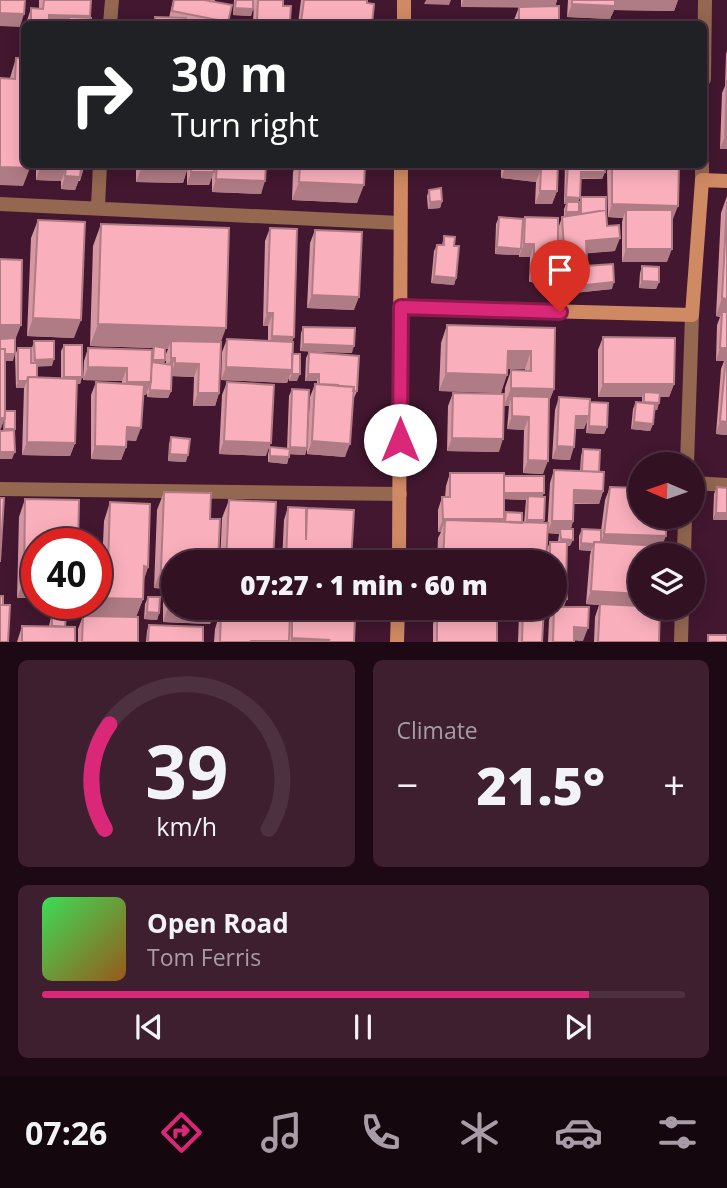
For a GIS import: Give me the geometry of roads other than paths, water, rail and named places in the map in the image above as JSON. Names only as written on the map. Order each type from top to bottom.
[{"type":"street","points":[[110,21],[112,0]]},
{"type":"street","points":[[404,0],[404,21]]},
{"type":"street","points":[[705,0],[705,21]]},
{"type":"street","points":[[97,207],[100,168]]},
{"type":"street","points":[[398,550],[401,168]]},
{"type":"street","points":[[687,452],[692,315],[702,168]]},
{"type":"street","points":[[702,180],[727,181]]},
{"type":"street","points":[[0,204],[400,223]]},
{"type":"street","points":[[401,307],[692,315]]},
{"type":"street","points":[[705,484],[727,485]]},
{"type":"street","points":[[0,489],[400,494]]},
{"type":"street","points":[[397,642],[398,620]]},
{"type":"street","points":[[681,642],[682,620]]}]
